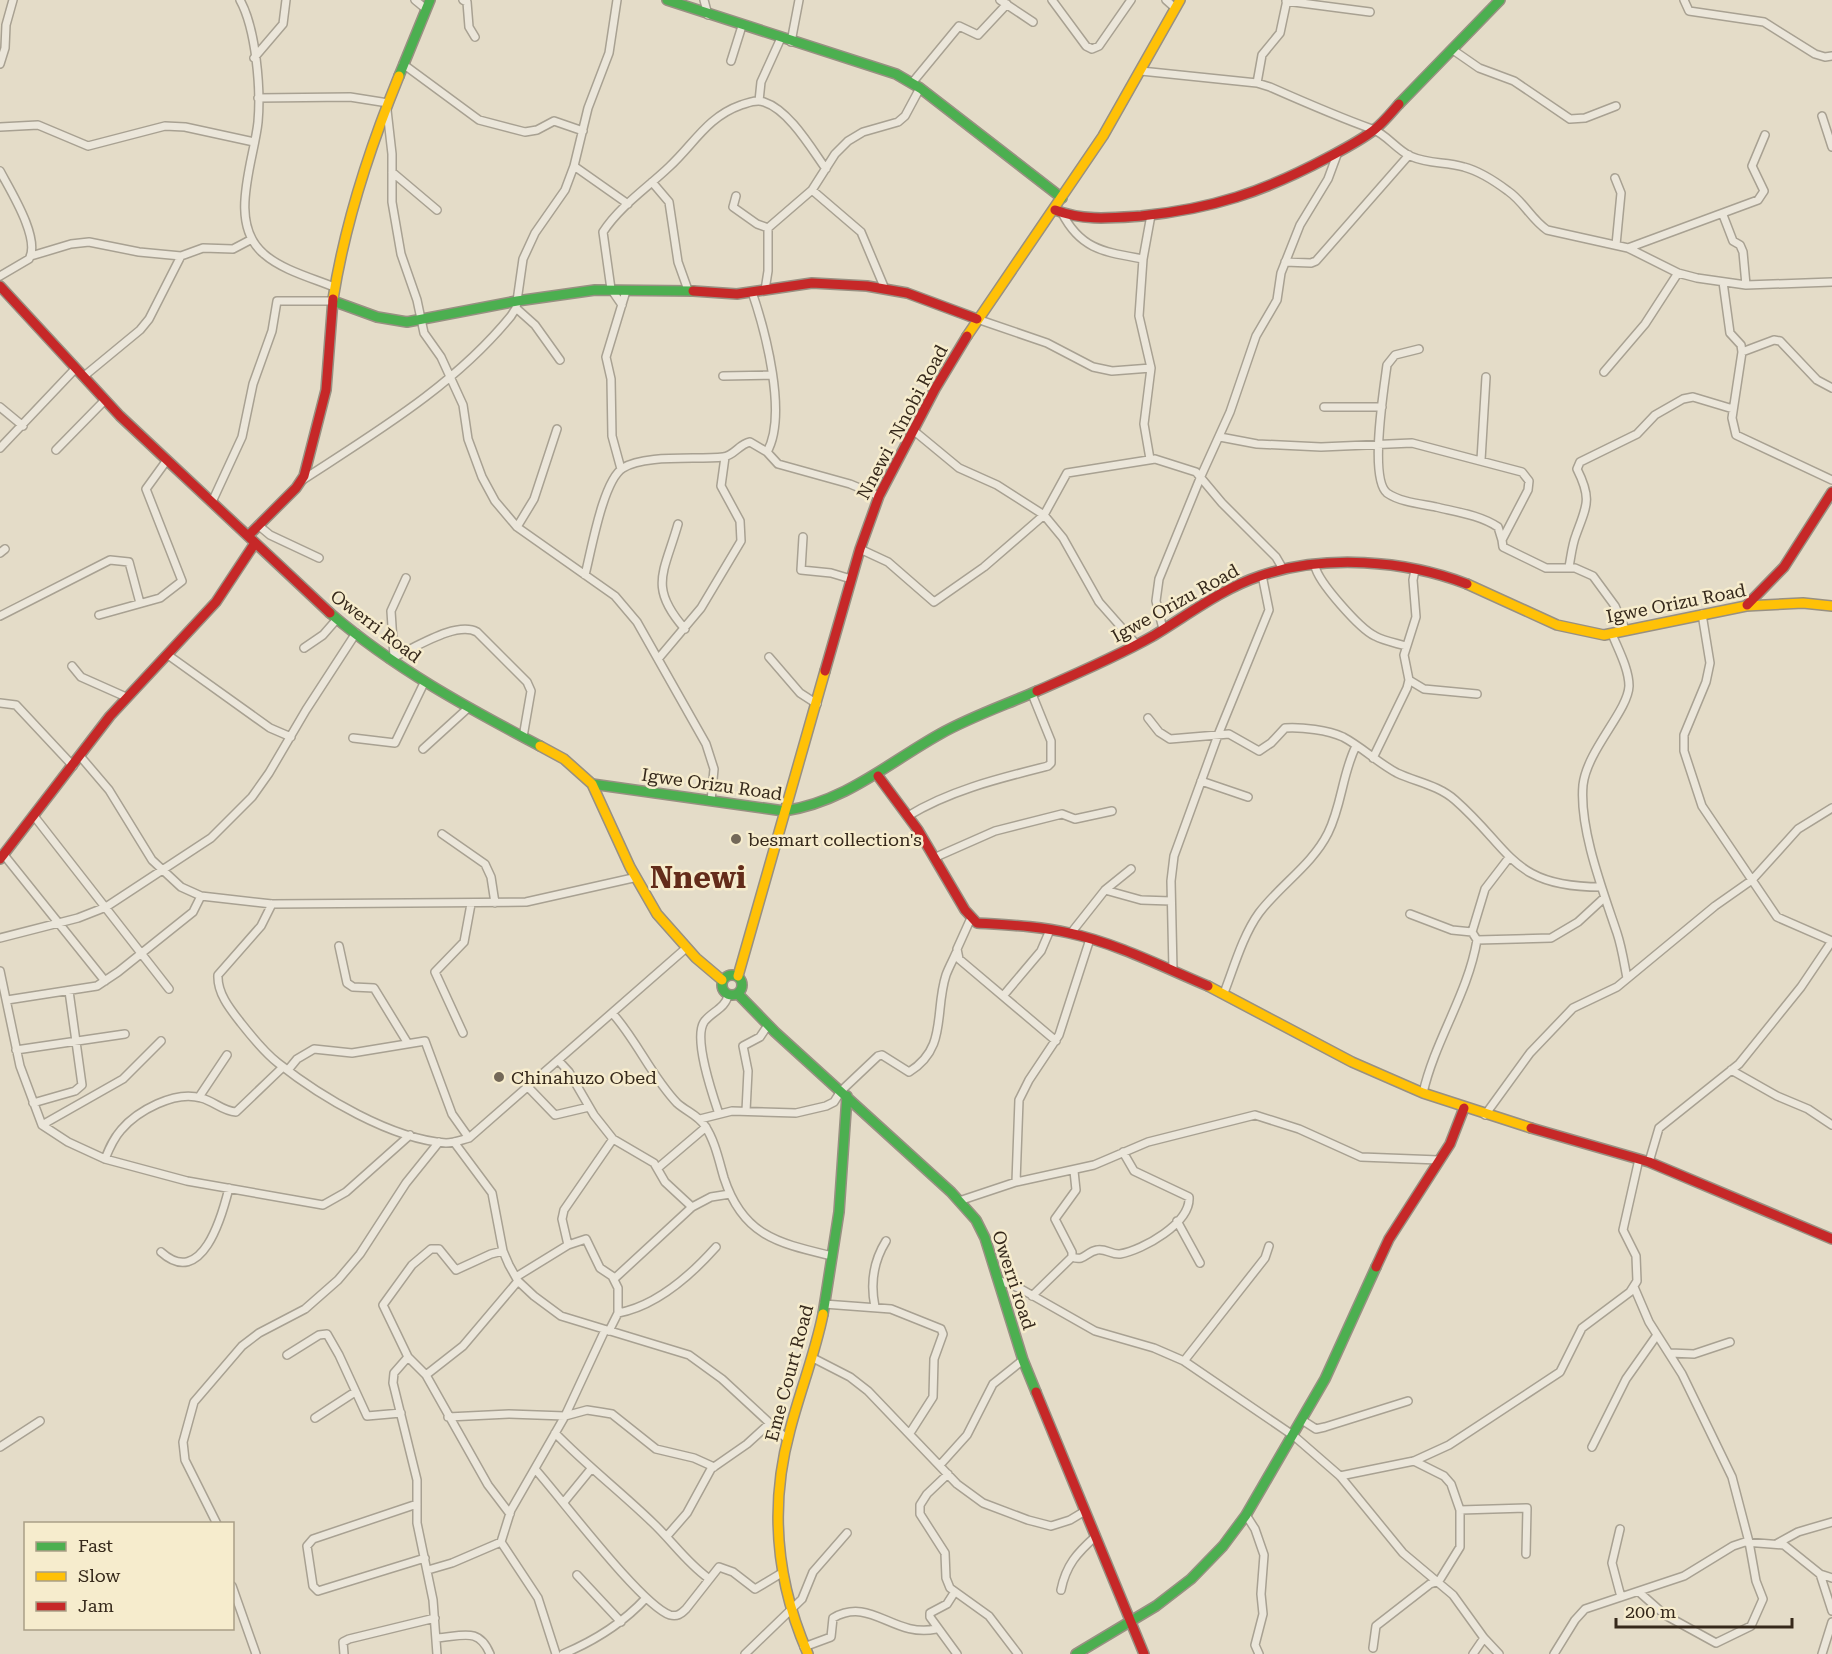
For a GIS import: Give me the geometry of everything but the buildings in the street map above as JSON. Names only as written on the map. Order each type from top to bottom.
[{"type":"street","points":[[0,64],[5,48],[3,24],[13,0]]},
{"type":"street","points":[[240,0],[247,15],[258,98],[254,142],[244,200],[252,239],[262,253],[274,262],[334,287]]},
{"type":"street","points":[[254,58],[283,24],[286,0]]},
{"type":"street","points":[[301,481],[318,428],[326,390],[334,287],[341,248],[387,105],[428,4],[414,0]]},
{"type":"street","points":[[463,0],[467,2],[469,27],[475,37]]},
{"type":"street","points":[[105,981],[2,857],[126,697],[216,602],[258,525],[301,481],[399,417],[452,378],[506,323],[516,305],[523,259],[535,232],[565,190],[574,166],[594,90],[609,53],[617,0]]},
{"type":"street","points":[[667,0],[791,42],[896,74],[916,86],[1062,198]]},
{"type":"street","points":[[704,0],[708,15]]},
{"type":"street","points":[[791,42],[800,0]]},
{"type":"street","points":[[1052,0],[1086,46],[1092,49],[1099,46],[1131,0]]},
{"type":"street","points":[[1166,0],[1177,4]]},
{"type":"street","points":[[1257,83],[1262,55],[1280,33],[1286,0],[1370,12]]},
{"type":"street","points":[[1059,211],[1085,218],[1177,213],[1222,203],[1298,172],[1338,152],[1374,130],[1500,0]]},
{"type":"street","points":[[1684,0],[1689,11],[1764,22],[1815,54],[1824,57],[1832,56]]},
{"type":"street","points":[[765,290],[768,272],[768,228],[812,190],[848,141],[863,132],[898,122],[904,116],[916,86],[959,26],[978,35],[1003,2],[1033,22]]},
{"type":"street","name":"Nnewi -Nnobi Road","points":[[738,976],[750,941],[784,812],[817,704],[851,579],[879,496],[913,430],[977,320],[1059,211],[1062,198],[1141,72],[1177,4]]},
{"type":"street","points":[[731,60],[742,26]]},
{"type":"street","points":[[759,101],[761,82],[781,38]]},
{"type":"street","points":[[1453,50],[1479,68],[1514,81],[1570,119],[1585,118],[1616,106]]},
{"type":"street","points":[[403,64],[479,120],[525,132],[537,130],[554,121],[583,130]]},
{"type":"street","points":[[1141,72],[1257,83],[1356,125],[1374,130],[1392,146],[1409,155],[1432,164],[1462,166],[1473,170],[1509,191],[1521,202],[1536,222],[1547,230],[1628,248],[1678,273],[1746,285],[1832,282]]},
{"type":"street","points":[[258,98],[350,97],[387,105]]},
{"type":"street","points":[[622,305],[611,289],[603,232],[711,120],[735,107],[759,101],[771,105],[795,126],[826,169]]},
{"type":"street","points":[[387,105],[391,131],[392,202],[401,254],[417,300],[424,333],[452,378],[463,405],[468,439],[482,477],[495,501],[517,527],[615,596],[628,610],[706,744],[713,762],[711,801]]},
{"type":"street","points":[[1822,116],[1832,147]]},
{"type":"street","points":[[0,127],[38,125],[88,146],[165,126],[185,127],[254,142]]},
{"type":"street","points":[[1628,248],[1758,200],[1763,195],[1763,185],[1752,166],[1765,135]]},
{"type":"street","points":[[1163,629],[1156,601],[1156,590],[1201,476],[1220,437],[1256,336],[1277,300],[1285,262],[1300,225],[1335,167],[1338,152]]},
{"type":"street","points":[[1285,262],[1311,263],[1316,261],[1409,155]]},
{"type":"street","points":[[574,166],[628,204]]},
{"type":"street","points":[[0,171],[23,217],[30,237],[31,256]]},
{"type":"street","points":[[392,172],[437,210]]},
{"type":"street","points":[[1615,178],[1621,193],[1616,245]]},
{"type":"street","points":[[652,182],[669,202],[678,262],[688,290]]},
{"type":"street","points":[[812,190],[861,232],[885,289]]},
{"type":"street","points":[[736,196],[733,207],[757,224],[768,228]]},
{"type":"street","points":[[1059,211],[1074,234],[1084,241],[1107,253],[1143,259]]},
{"type":"street","points":[[1723,214],[1731,235],[1743,252],[1746,285]]},
{"type":"street","points":[[1150,459],[1144,424],[1151,368],[1139,316],[1143,259],[1151,215]]},
{"type":"street","points":[[0,276],[31,256],[71,244],[89,242],[139,252],[181,256],[203,248],[233,249],[252,239]]},
{"type":"street","points":[[0,448],[79,373],[140,330],[154,311],[181,256]]},
{"type":"street","points":[[1604,372],[1646,324],[1678,273]]},
{"type":"street","points":[[1724,282],[1730,333],[1741,345],[1742,352],[1733,409],[1736,435],[1832,480]]},
{"type":"street","points":[[212,502],[242,436],[253,384],[272,331],[277,301],[333,301],[393,321],[421,321],[611,289],[626,291],[688,290],[737,294],[812,283],[907,293],[977,320],[1047,343],[1093,367],[1112,371],[1151,368]]},
{"type":"street","name":"Owerri Road","points":[[0,286],[105,400],[337,619],[424,683],[466,709],[523,737],[574,766],[592,784],[633,878],[652,909],[685,950],[722,980]]},
{"type":"street","points":[[585,575],[600,510],[621,469],[612,435],[611,379],[606,357],[626,291]]},
{"type":"street","points":[[752,292],[769,346],[775,430],[767,452]]},
{"type":"street","points":[[516,305],[535,325],[560,360]]},
{"type":"street","points":[[1742,352],[1774,340],[1780,341],[1817,380],[1832,388]]},
{"type":"street","points":[[1419,349],[1390,359],[1387,365],[1378,470],[1388,494],[1493,523],[1498,527],[1503,547],[1509,551],[1546,568],[1569,567],[1593,576],[1615,606],[1626,631]]},
{"type":"street","points":[[723,376],[771,375]]},
{"type":"street","points":[[1481,460],[1486,377]]},
{"type":"street","points":[[1569,567],[1575,538],[1588,503],[1586,485],[1577,469],[1580,462],[1637,434],[1655,415],[1688,398],[1733,409]]},
{"type":"street","points":[[56,450],[105,400]]},
{"type":"street","points":[[0,407],[23,426]]},
{"type":"street","points":[[1324,407],[1382,407]]},
{"type":"street","points":[[517,527],[534,499],[557,429]]},
{"type":"street","points":[[913,430],[959,468],[997,485],[1044,515],[1063,538],[1099,602],[1137,645]]},
{"type":"street","points":[[1220,437],[1257,444],[1321,447],[1412,443],[1522,472],[1529,481],[1528,490],[1502,540]]},
{"type":"street","points":[[621,469],[658,460],[724,457],[750,442],[767,452],[778,464],[850,484],[879,496]]},
{"type":"street","points":[[658,659],[701,608],[743,535],[740,521],[721,486],[724,457]]},
{"type":"street","points":[[860,549],[888,562],[934,602],[1014,544],[1044,515],[1067,473],[1141,463],[1150,459],[1175,464],[1201,476],[1222,503],[1276,557],[1283,569]]},
{"type":"street","points":[[99,615],[160,598],[182,581],[146,489],[167,460]]},
{"type":"street","points":[[1747,605],[1784,567],[1832,492]]},
{"type":"street","points":[[678,524],[661,583],[661,593],[665,603],[685,629]]},
{"type":"street","points":[[258,525],[270,535],[319,558]]},
{"type":"street","points":[[803,537],[801,570],[831,573],[851,579]]},
{"type":"street","points":[[0,616],[110,560],[129,562],[140,603]]},
{"type":"street","name":"Igwe Orizu Road","points":[[592,784],[784,812],[824,803],[878,776],[933,737],[1137,645],[1222,593],[1262,575],[1283,569],[1368,565],[1415,570],[1482,590],[1565,629],[1585,635],[1612,634],[1747,605],[1802,602],[1832,606]]},
{"type":"street","points":[[1315,566],[1317,575],[1329,593],[1370,633],[1406,646]]},
{"type":"street","points":[[1373,758],[1396,713],[1409,680],[1404,655],[1416,616],[1413,590],[1415,570]]},
{"type":"street","points":[[1173,970],[1171,869],[1177,842],[1269,610],[1262,575]]},
{"type":"street","points":[[406,578],[391,611],[391,658],[454,630],[470,628],[477,632],[527,682],[531,691],[523,737]]},
{"type":"street","points":[[1649,1162],[1659,1128],[1731,1070],[1801,987],[1832,941],[1777,917],[1702,806],[1684,751],[1686,724],[1706,682],[1710,663],[1702,614]]},
{"type":"street","points":[[304,648],[324,635],[337,619]]},
{"type":"street","points":[[0,938],[57,924],[106,907],[212,838],[252,797],[356,633]]},
{"type":"street","points":[[1612,634],[1626,673],[1629,686],[1627,697],[1597,745],[1583,787],[1585,813],[1601,887],[1618,934],[1627,978]]},
{"type":"street","points":[[168,655],[270,728],[291,738]]},
{"type":"street","points":[[769,657],[800,693],[817,704]]},
{"type":"street","points":[[72,666],[81,677],[126,697]]},
{"type":"street","points":[[1409,680],[1424,689],[1477,694]]},
{"type":"street","points":[[353,738],[395,743],[424,683]]},
{"type":"street","points":[[908,816],[921,808],[998,779],[1048,766],[1051,763],[1052,741],[1032,694]]},
{"type":"street","points":[[0,703],[16,705],[73,765]]},
{"type":"street","points":[[423,749],[466,709]]},
{"type":"street","points":[[1148,718],[1159,732],[1170,739],[1229,734],[1259,751],[1271,743],[1281,729],[1292,727],[1335,735],[1401,774],[1417,778],[1452,797],[1509,858],[1530,874],[1546,881],[1601,887]]},
{"type":"street","points":[[1224,993],[1259,913],[1318,848],[1327,834],[1334,817],[1346,765],[1356,746]]},
{"type":"street","points":[[80,756],[109,790],[140,843],[162,871],[181,888],[201,896],[272,904],[471,904],[544,900],[633,878]]},
{"type":"street","points":[[878,776],[936,857],[971,918],[985,925],[1035,927],[1071,933],[1090,939],[1173,970],[1224,993],[1365,1068],[1423,1093],[1485,1115],[1649,1162],[1832,1239]]},
{"type":"street","points":[[1201,781],[1248,797]]},
{"type":"street","points":[[1485,1115],[1530,1053],[1573,1008],[1617,987],[1714,906],[1752,880],[1798,829],[1832,808]]},
{"type":"street","points":[[936,857],[996,831],[1062,814],[1075,819],[1112,812]]},
{"type":"street","points":[[34,816],[169,990]]},
{"type":"street","points":[[442,834],[485,864],[492,877],[495,903]]},
{"type":"street","points":[[1423,1093],[1429,1066],[1470,972],[1477,940],[1472,932],[1485,889],[1509,858]]},
{"type":"street","points":[[1071,933],[1105,890],[1131,869]]},
{"type":"street","points":[[1105,890],[1141,900],[1171,901]]},
{"type":"street","points":[[7,1000],[97,986],[142,954],[192,912],[201,896]]},
{"type":"street","points":[[1477,940],[1551,938],[1578,922],[1604,898]]},
{"type":"street","points":[[272,904],[261,926],[222,968],[217,982],[230,1009],[254,1039],[286,1068],[365,1118],[410,1135],[440,1142],[454,1142],[468,1138],[685,950]]},
{"type":"street","points":[[463,1032],[435,972],[464,942],[471,904]]},
{"type":"street","points":[[1410,914],[1452,930],[1472,932]]},
{"type":"street","points":[[700,1119],[746,1111],[796,1113],[834,1102],[878,1056],[882,1055],[909,1072],[928,1056],[936,1039],[946,975],[971,918]]},
{"type":"street","points":[[1003,996],[1041,951],[1050,930]]},
{"type":"street","points":[[1016,1182],[1019,1100],[1029,1080],[1056,1041],[1066,1018],[1090,939]]},
{"type":"street","points":[[339,946],[347,983],[353,987],[374,988],[407,1042]]},
{"type":"street","points":[[956,953],[959,959],[1056,1041]]},
{"type":"street","points":[[0,971],[16,1050],[42,1125],[68,1142],[105,1159],[187,1181],[312,1205],[323,1205],[353,1186],[410,1135]]},
{"type":"street","points":[[719,1114],[706,1075],[701,1032],[706,1019],[726,1003],[742,985],[738,976],[728,975],[722,980],[722,988],[733,994]]},
{"type":"street","points":[[33,1103],[75,1091],[82,1085],[69,991]]},
{"type":"street","name":"Owerri road","points":[[733,994],[960,1201],[981,1229],[1023,1360],[1144,1654]]},
{"type":"street","points":[[613,1014],[678,1103],[700,1119],[706,1127],[730,1194],[742,1216],[770,1238],[786,1245],[832,1256]]},
{"type":"street","points":[[746,1111],[748,1071],[743,1046],[762,1036],[768,1025]]},
{"type":"street","points":[[16,1050],[125,1034]]},
{"type":"street","points":[[105,1159],[114,1140],[133,1118],[169,1100],[199,1097],[222,1109],[236,1112],[297,1059],[314,1049],[352,1053],[421,1040],[427,1044],[452,1114],[468,1138]]},
{"type":"street","points":[[42,1125],[123,1079],[161,1041]]},
{"type":"street","points":[[199,1097],[227,1055]]},
{"type":"street","points":[[558,1060],[569,1072],[589,1107],[613,1138],[659,1167],[665,1182],[692,1207]]},
{"type":"street","points":[[1731,1070],[1777,1096],[1808,1109],[1832,1125]]},
{"type":"street","points":[[528,1087],[555,1115],[589,1107]]},
{"type":"street","name":"Eme Court Road","points":[[806,1651],[790,1611],[780,1574],[777,1510],[788,1440],[813,1358],[832,1256],[844,1167],[844,1094]]},
{"type":"street","points":[[1076,1654],[1156,1606],[1191,1579],[1223,1546],[1246,1515],[1294,1436],[1338,1354],[1389,1239],[1450,1144],[1464,1108]]},
{"type":"street","points":[[960,1201],[1016,1182],[1074,1171],[1148,1142],[1175,1137],[1218,1122],[1255,1115],[1299,1129],[1361,1157],[1439,1160]]},
{"type":"street","points":[[659,1167],[706,1127]]},
{"type":"street","points":[[568,1245],[562,1219],[564,1210],[613,1138]]},
{"type":"street","points":[[216,1522],[185,1460],[183,1442],[194,1402],[242,1346],[259,1333],[305,1309],[338,1280],[360,1254],[406,1183],[440,1142]]},
{"type":"street","points":[[454,1142],[492,1193],[503,1251],[517,1279],[561,1316],[689,1355],[706,1366],[788,1440]]},
{"type":"street","points":[[1072,1257],[1082,1259],[1098,1250],[1120,1254],[1157,1239],[1177,1221],[1188,1206],[1189,1197],[1134,1171],[1123,1152]]},
{"type":"street","points":[[1340,1476],[1414,1461],[1467,1434],[1553,1378],[1566,1362],[1582,1328],[1634,1287],[1638,1272],[1636,1256],[1623,1230],[1639,1159]]},
{"type":"street","points":[[1072,1257],[1072,1252],[1055,1219],[1076,1190],[1074,1171]]},
{"type":"street","points":[[160,1252],[169,1259],[179,1261],[188,1260],[203,1250],[221,1221],[229,1188]]},
{"type":"street","points":[[614,1279],[692,1207],[711,1197],[730,1194]]},
{"type":"street","points":[[1177,1221],[1200,1263]]},
{"type":"street","points":[[426,1375],[464,1346],[517,1279],[568,1245],[583,1239],[588,1240],[600,1268],[614,1279],[620,1301],[618,1313],[607,1330],[565,1416],[510,1514],[501,1542],[452,1563],[428,1570]]},
{"type":"street","points":[[875,1307],[872,1285],[874,1268],[878,1254],[886,1241]]},
{"type":"street","points":[[1184,1361],[1265,1258],[1269,1246]]},
{"type":"street","points":[[503,1251],[456,1270],[435,1247],[412,1265],[382,1305],[408,1357],[426,1375],[488,1485],[510,1514]]},
{"type":"street","points":[[618,1313],[642,1305],[681,1281],[716,1247]]},
{"type":"street","points":[[1032,1296],[1072,1257]]},
{"type":"street","points":[[998,1280],[1095,1331],[1160,1350],[1184,1361],[1294,1436],[1340,1476],[1403,1553],[1453,1595],[1484,1638],[1499,1654]]},
{"type":"street","points":[[1634,1287],[1732,1477],[1749,1542],[1756,1581],[1763,1599],[1751,1626],[1716,1643],[1665,1616],[1639,1592]]},
{"type":"street","points":[[824,1304],[875,1307],[903,1313],[941,1329],[943,1334],[934,1359],[933,1397],[909,1433]]},
{"type":"street","points":[[287,1355],[320,1335],[327,1334],[339,1355],[363,1411],[370,1418],[401,1413]]},
{"type":"street","points":[[1592,1447],[1626,1379],[1657,1335]]},
{"type":"street","points":[[1670,1353],[1694,1354],[1730,1342]]},
{"type":"street","points":[[408,1357],[394,1373],[393,1383],[415,1466],[418,1532],[428,1570],[435,1618],[437,1654]]},
{"type":"street","points":[[813,1358],[850,1377],[948,1474],[983,1503],[1036,1522],[1056,1526],[1085,1510]]},
{"type":"street","points":[[940,1465],[967,1436],[993,1384],[1023,1360]]},
{"type":"street","points":[[315,1418],[355,1392]]},
{"type":"street","points":[[1302,1420],[1316,1428],[1324,1427],[1408,1401]]},
{"type":"street","points":[[448,1417],[471,1414],[565,1416],[587,1410],[612,1414],[656,1449],[694,1458],[714,1467]]},
{"type":"street","points":[[0,1447],[40,1421]]},
{"type":"street","points":[[667,1536],[687,1513],[704,1479],[714,1467],[770,1423]]},
{"type":"street","points":[[555,1433],[591,1469],[667,1536],[693,1567],[708,1578]]},
{"type":"street","points":[[1373,1648],[1376,1626],[1430,1584],[1439,1581],[1460,1547],[1460,1510],[1451,1484],[1444,1476],[1414,1461]]},
{"type":"street","points":[[535,1469],[646,1598],[661,1610],[676,1616],[686,1609],[708,1578],[719,1567],[755,1589],[780,1574]]},
{"type":"street","points":[[564,1502],[591,1469]]},
{"type":"street","points":[[948,1474],[927,1494],[919,1509],[945,1553],[946,1578],[954,1593],[989,1616],[1018,1654]]},
{"type":"street","points":[[417,1504],[313,1539],[307,1546],[313,1586],[318,1591],[425,1558]]},
{"type":"street","points":[[1460,1510],[1527,1508],[1526,1554]]},
{"type":"street","points":[[1246,1515],[1258,1536],[1264,1555],[1263,1614],[1257,1653]]},
{"type":"street","points":[[1778,1543],[1798,1532],[1832,1522]]},
{"type":"street","points":[[1620,1529],[1612,1563],[1621,1597]]},
{"type":"street","points":[[745,1654],[805,1594],[813,1572],[847,1533]]},
{"type":"street","points":[[1061,1590],[1070,1561],[1096,1536]]},
{"type":"street","points":[[501,1542],[538,1598],[556,1654]]},
{"type":"street","points":[[1554,1654],[1580,1614],[1621,1597],[1684,1576],[1733,1546],[1749,1542],[1778,1543],[1792,1549],[1820,1574],[1832,1578]]},
{"type":"street","points":[[1820,1574],[1832,1611]]},
{"type":"street","points":[[577,1575],[621,1622]]},
{"type":"street","points":[[234,1592],[256,1654]]},
{"type":"street","points":[[954,1593],[947,1604],[930,1613],[936,1629],[957,1654]]},
{"type":"street","points":[[563,1654],[584,1645],[621,1622],[646,1598]]},
{"type":"street","points":[[806,1651],[831,1636],[833,1618],[841,1614],[859,1611],[912,1631],[936,1629]]},
{"type":"street","points":[[344,1654],[343,1642],[349,1639],[435,1618]]},
{"type":"street","points":[[1822,1654],[1832,1622]]},
{"type":"street","points":[[437,1638],[474,1635],[485,1641],[490,1654]]},
{"type":"street","points":[[1473,1654],[1484,1638]]},
{"type":"traffic: fast","points":[[399,76],[430,0]]},
{"type":"traffic: fast","points":[[667,0],[896,74],[920,88],[1062,198]]},
{"type":"traffic: fast","points":[[1399,104],[1500,0]]},
{"type":"traffic: fast","points":[[333,301],[377,317],[407,322],[517,301],[595,290],[693,291]]},
{"type":"traffic: fast","points":[[330,613],[379,652],[405,669],[540,746]]},
{"type":"traffic: fast","points":[[592,784],[784,811],[827,799],[846,790],[951,728],[1037,691]]},
{"type":"traffic: fast","points":[[728,975],[736,975],[742,981],[742,985],[742,989],[736,995],[728,995],[722,989],[722,981],[728,975]]},
{"type":"traffic: fast","points":[[738,994],[775,1032],[951,1192],[976,1220],[985,1238],[1023,1360],[1036,1392]]},
{"type":"traffic: fast","points":[[823,1314],[839,1212],[847,1096]]},
{"type":"traffic: fast","points":[[1076,1654],[1156,1606],[1191,1579],[1223,1546],[1246,1515],[1325,1379],[1376,1267]]},
{"type":"traffic: slow","points":[[967,336],[1103,136],[1180,0]]},
{"type":"traffic: slow","points":[[333,299],[344,242],[360,186],[399,76]]},
{"type":"traffic: slow","points":[[1467,584],[1557,625],[1604,635],[1746,606],[1803,603],[1832,606]]},
{"type":"traffic: slow","points":[[738,976],[825,671]]},
{"type":"traffic: slow","points":[[540,746],[564,759],[592,784],[630,867],[657,914],[696,958],[722,980]]},
{"type":"traffic: slow","points":[[1208,986],[1352,1062],[1423,1093],[1531,1128]]},
{"type":"traffic: slow","points":[[808,1654],[797,1627],[783,1571],[779,1544],[779,1487],[794,1415],[823,1314]]},
{"type":"traffic: jam","points":[[1055,210],[1087,217],[1141,216],[1191,209],[1237,197],[1304,170],[1351,145],[1369,134],[1399,104]]},
{"type":"traffic: jam","points":[[693,291],[737,294],[812,283],[867,286],[907,293],[977,319]]},
{"type":"traffic: jam","points":[[0,286],[120,416],[330,613]]},
{"type":"traffic: jam","points":[[248,536],[296,488],[304,476],[326,390],[333,299]]},
{"type":"traffic: jam","points":[[825,671],[860,549],[879,496],[935,389],[967,336]]},
{"type":"traffic: jam","points":[[1747,605],[1784,567],[1832,492]]},
{"type":"traffic: jam","points":[[0,859],[110,716],[216,602],[255,543]]},
{"type":"traffic: jam","points":[[1037,691],[1139,644],[1205,603],[1246,581],[1285,569],[1337,563],[1391,565],[1443,576],[1467,584]]},
{"type":"traffic: jam","points":[[878,776],[918,830],[965,910],[977,923],[1023,926],[1087,937],[1140,956],[1208,986]]},
{"type":"traffic: jam","points":[[1376,1267],[1389,1239],[1450,1144],[1464,1108]]},
{"type":"traffic: jam","points":[[1531,1128],[1649,1162],[1832,1239]]},
{"type":"traffic: jam","points":[[1036,1392],[1144,1654]]},
{"type":"place","name":"besmart collection's","points":[[736,839]]},
{"type":"place","name":"Chinahuzo Obed","points":[[499,1077]]},
{"type":"district","name":"Nnewi","points":[[698,877]]}]
